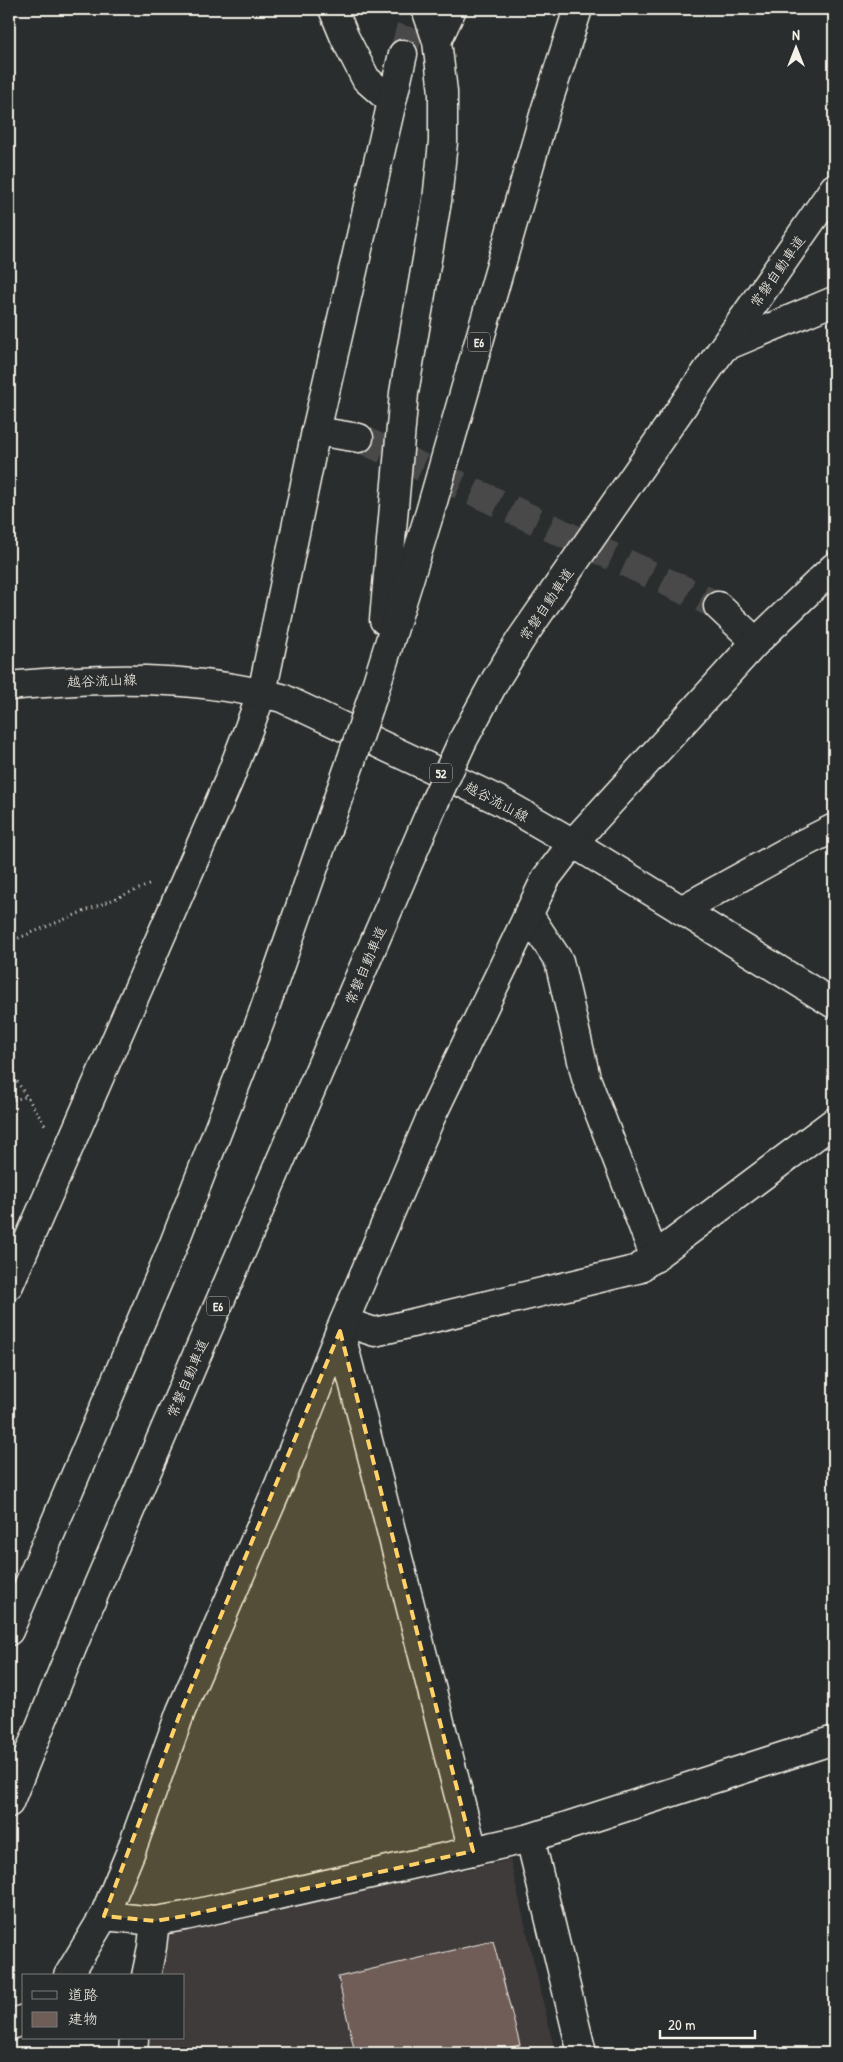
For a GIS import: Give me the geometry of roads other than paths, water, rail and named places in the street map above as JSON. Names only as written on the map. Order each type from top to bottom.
[{"type":"main road","points":[[333,9],[344,38],[366,79],[391,101]]},
{"type":"main road","points":[[376,683],[404,394],[437,201],[443,142],[443,92],[437,41],[426,9]]},
{"type":"main road","points":[[437,41],[452,9]]},
{"type":"main road","name":"E6","points":[[9,1631],[173,1246],[260,1022],[376,683],[430,512],[546,108],[578,9]]},
{"type":"main road","points":[[9,1285],[229,780],[262,693],[316,431],[403,54]]},
{"type":"main road","name":"常磐自動車道","points":[[9,1803],[93,1596],[435,801],[464,740],[496,679],[521,640],[834,188]]},
{"type":"main road","points":[[724,347],[834,301]]},
{"type":"main road","points":[[316,431],[360,438]]},
{"type":"main road","points":[[69,1974],[104,1916],[131,1851],[181,1711],[279,1485],[342,1326],[430,1119],[546,878],[573,843],[756,642],[834,566]]},
{"type":"main road","points":[[718,606],[756,642]]},
{"type":"main road","name":"越谷流山線","points":[[9,686],[79,679],[152,679],[262,693],[282,698],[491,797],[573,843],[834,1004]]},
{"type":"main road","points":[[681,910],[834,828]]},
{"type":"main road","points":[[528,914],[559,961],[586,1078],[655,1258]]},
{"type":"main road","points":[[342,1326],[375,1332],[638,1269],[834,1122]]},
{"type":"main road","points":[[342,1326],[473,1850]]},
{"type":"main road","points":[[104,1916],[154,1921],[530,1838],[834,1740]]},
{"type":"main road","points":[[530,1838],[582,2053]]},
{"type":"main road","points":[[146,1974],[152,1947],[154,1921]]},
{"type":"main road","points":[[9,2026],[22,2020]]},
{"type":"main road","points":[[133,2053],[134,2040]]},
{"type":"tunnel","points":[[403,54],[416,9]]},
{"type":"tunnel","points":[[359,438],[718,606]]}]
